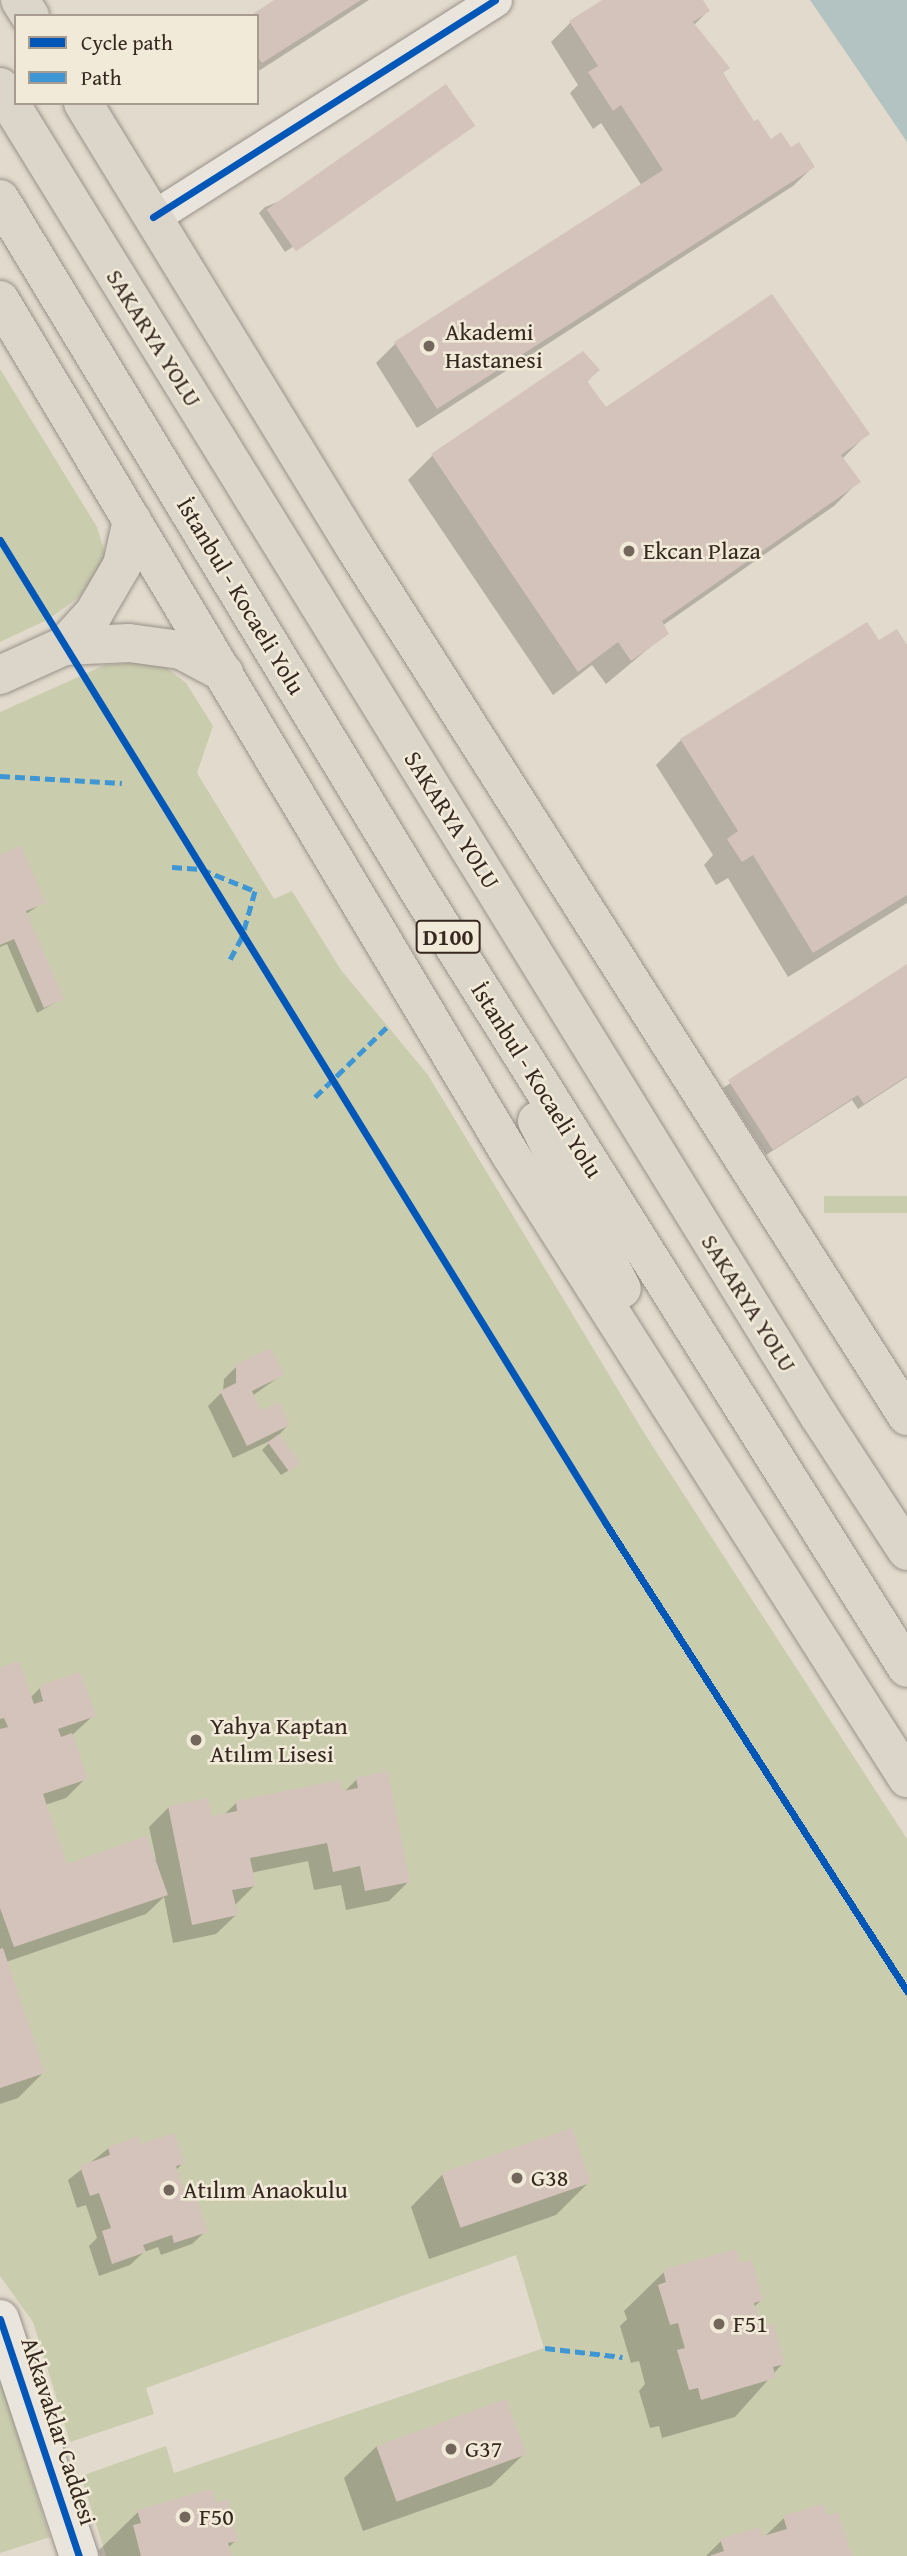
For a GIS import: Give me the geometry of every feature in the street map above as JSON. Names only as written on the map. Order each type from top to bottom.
[{"type":"main road","name":"SAKARYA YOLU","points":[[0,87],[811,1404],[907,1551]]},
{"type":"main road","points":[[84,105],[354,546],[907,1416]]},
{"type":"main road","name":"İstanbul - Kocaeli Yolu","points":[[0,199],[416,886],[907,1668]]},
{"type":"main road","points":[[0,300],[510,1154],[907,1778]]},
{"type":"main road","points":[[64,646],[94,613],[122,565],[132,520]]},
{"type":"main road","points":[[0,675],[64,646],[129,643],[181,650],[224,673]]},
{"type":"main road","points":[[416,886],[727,1495]]},
{"type":"street","points":[[153,217],[495,0]]},
{"type":"street","name":"Akkavaklar Caddesi","points":[[0,2319],[78,2556]]},
{"type":"green space","points":[[0,369],[97,527],[108,563],[79,597],[49,619],[0,642]]},
{"type":"green space","points":[[158,661],[186,683],[213,726],[197,773],[274,899],[292,891],[341,970],[428,1075],[646,1436],[907,1839],[907,2556],[106,2556],[81,2476],[166,2446],[174,2473],[544,2348],[516,2255],[146,2388],[154,2414],[70,2442],[33,2322],[0,2276],[0,712],[105,665]]},
{"type":"green space","points":[[824,1196],[907,1196],[907,1213],[824,1213]]},
{"type":"green space","points":[[0,2378],[50,2537],[0,2553]]},
{"type":"shaded area","points":[[810,0],[907,0],[907,142],[858,70]]},
{"type":"building","points":[[274,0],[361,0],[262,63],[259,59],[259,14],[253,14]]},
{"type":"building","name":"Akademi Hastanesi","points":[[602,0],[703,0],[710,11],[693,22],[730,68],[723,73],[754,121],[758,119],[771,139],[781,132],[791,147],[799,142],[815,167],[437,409],[394,342],[663,170],[621,105],[613,111],[588,72],[598,66],[569,21]]},
{"type":"building","points":[[446,84],[475,126],[296,251],[267,210]]},
{"type":"building","name":"Ekcan Plaza","points":[[772,294],[870,434],[841,455],[861,482],[662,621],[669,634],[631,661],[618,642],[578,672],[431,454],[583,351],[600,370],[587,381],[606,407]]},
{"type":"building","points":[[867,622],[879,640],[897,629],[907,645],[907,895],[813,953],[753,855],[742,862],[727,839],[738,831],[680,739]]},
{"type":"building","points":[[21,846],[46,903],[26,911],[64,999],[44,1008],[14,939],[0,945],[0,855]]},
{"type":"building","points":[[907,964],[907,1076],[864,1104],[858,1095],[773,1150],[728,1080]]},
{"type":"building","points":[[271,1348],[284,1375],[252,1391],[261,1411],[279,1402],[290,1425],[247,1446],[220,1391],[236,1383],[236,1364]]},
{"type":"building","points":[[279,1434],[300,1463],[289,1471],[268,1442]]},
{"type":"building","points":[[19,1661],[34,1704],[43,1701],[39,1686],[80,1672],[96,1716],[58,1729],[61,1737],[72,1733],[88,1779],[43,1794],[67,1864],[147,1836],[168,1895],[14,1947],[0,1908],[0,1729],[8,1727],[4,1718],[0,1719],[0,1668]]},
{"type":"building","points":[[388,1771],[410,1882],[365,1891],[360,1866],[333,1872],[327,1843],[250,1858],[256,1886],[232,1890],[238,1915],[192,1925],[168,1806],[208,1798],[212,1816],[237,1811],[236,1801],[340,1780],[342,1791],[358,1788],[356,1778]]},
{"type":"building","points":[[3,1948],[45,2073],[0,2088],[0,1949]]},
{"type":"building","name":"G38","points":[[572,2128],[591,2183],[460,2228],[442,2173]]},
{"type":"building","points":[[174,2133],[185,2164],[176,2166],[188,2202],[197,2199],[208,2232],[174,2243],[172,2235],[143,2245],[146,2252],[112,2264],[102,2231],[111,2228],[99,2193],[90,2196],[80,2166],[110,2155],[108,2147],[138,2136],[141,2144]]},
{"type":"building","name":"F51","points":[[736,2249],[740,2263],[752,2260],[763,2300],[754,2303],[761,2327],[773,2323],[785,2364],[773,2367],[776,2378],[701,2400],[698,2388],[689,2390],[677,2350],[685,2348],[678,2323],[670,2325],[658,2285],[666,2282],[663,2270]]},
{"type":"building","name":"G37","points":[[506,2399],[526,2454],[397,2502],[376,2446]]},
{"type":"building","name":"F50","points":[[212,2489],[216,2503],[228,2499],[238,2541],[228,2543],[232,2556],[141,2556],[133,2525],[141,2523],[137,2510]]},
{"type":"building","points":[[823,2504],[827,2515],[838,2512],[852,2556],[709,2556],[724,2551],[720,2539],[760,2527],[763,2536],[787,2529],[783,2516]]},
{"type":"marked path","points":[[0,776],[122,783]]},
{"type":"marked path","points":[[172,867],[201,869],[255,891],[242,937],[230,960]]},
{"type":"marked path","points":[[315,1097],[387,1027]]},
{"type":"marked path","points":[[545,2348],[622,2357]]},
{"type":"cycle path","points":[[153,217],[495,0]]},
{"type":"cycle path","points":[[0,540],[606,1524],[907,1991]]},
{"type":"cycle path","points":[[0,2319],[79,2556]]},
{"type":"place","name":"Akademi Hastanesi","points":[[429,346]]},
{"type":"place","name":"Ekcan Plaza","points":[[629,551]]},
{"type":"place","name":"Yahya Kaptan Atılım Lisesi","points":[[196,1740]]},
{"type":"place","name":"G38","points":[[517,2178]]},
{"type":"place","name":"Atılım Anaokulu","points":[[169,2190]]},
{"type":"place","name":"F51","points":[[719,2324]]},
{"type":"place","name":"G37","points":[[451,2449]]},
{"type":"place","name":"F50","points":[[185,2517]]}]
